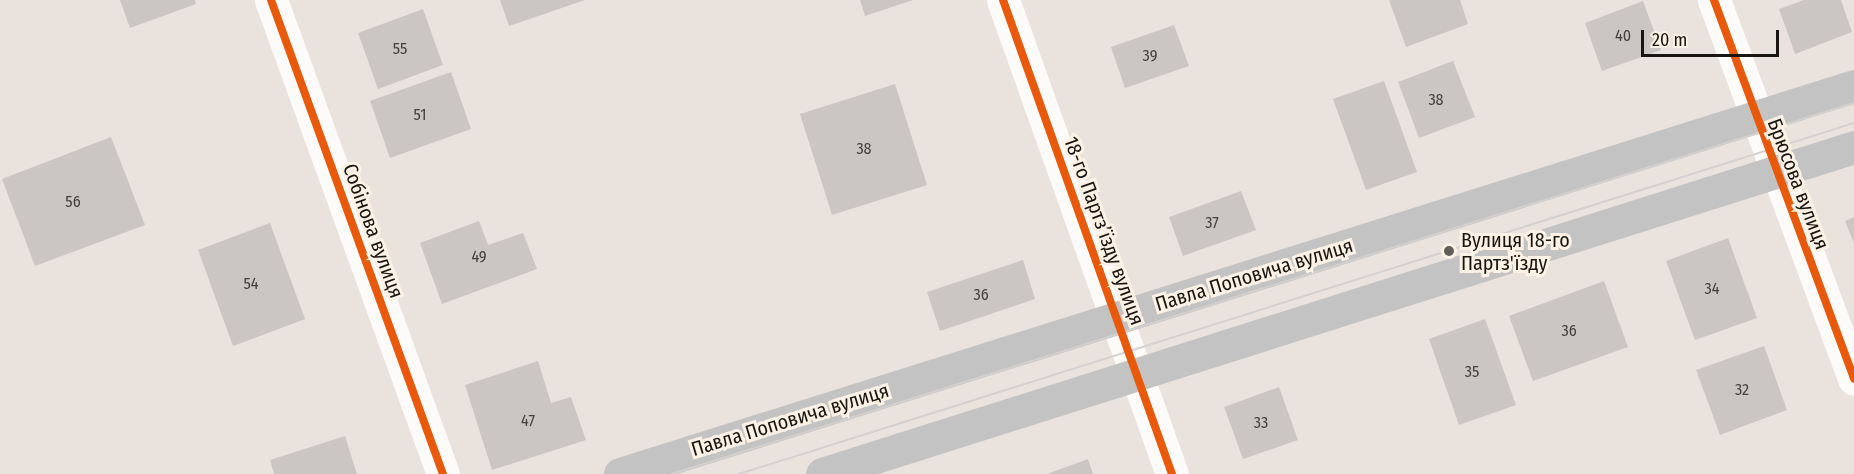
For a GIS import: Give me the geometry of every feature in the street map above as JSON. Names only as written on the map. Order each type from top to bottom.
[{"type":"main road","name":"Павла Поповича вулиця","points":[[620,474],[1854,86]]},
{"type":"main road","points":[[822,474],[1854,147]]},
{"type":"street","name":"Собінова вулиця","points":[[271,0],[443,474]]},
{"type":"street","name":"18-го Партз’їзду вулиця","points":[[1003,0],[1172,474]]},
{"type":"street","name":"Брюсова вулиця","points":[[1714,0],[1755,117],[1778,172],[1854,379]]},
{"type":"building","points":[[120,0],[195,0],[196,4],[130,28]]},
{"type":"building","points":[[500,0],[585,0],[509,26]]},
{"type":"building","points":[[860,0],[913,0],[865,16]]},
{"type":"building","points":[[1389,0],[1460,0],[1468,24],[1406,47]]},
{"type":"building","points":[[1804,0],[1841,0],[1852,32],[1795,54],[1779,9]]},
{"type":"building","points":[[1643,1],[1661,50],[1602,71],[1585,23]]},
{"type":"building","points":[[423,9],[443,65],[378,89],[358,33]]},
{"type":"building","points":[[1174,25],[1189,66],[1125,88],[1111,47]]},
{"type":"building","points":[[1453,61],[1475,117],[1419,138],[1398,82]]},
{"type":"building","points":[[451,72],[471,129],[390,158],[370,101]]},
{"type":"building","points":[[1384,81],[1417,172],[1366,190],[1333,99]]},
{"type":"building","points":[[895,84],[927,185],[832,215],[800,114]]},
{"type":"building","points":[[111,137],[145,225],[35,266],[2,179]]},
{"type":"building","points":[[1241,191],[1256,230],[1183,256],[1169,217]]},
{"type":"building","points":[[1854,217],[1854,243],[1845,221]]},
{"type":"building","points":[[479,221],[488,245],[523,233],[537,269],[442,304],[420,243]]},
{"type":"building","points":[[270,223],[305,319],[233,346],[198,250]]},
{"type":"building","points":[[1728,238],[1757,318],[1695,340],[1666,261]]},
{"type":"building","points":[[1023,260],[1035,299],[940,331],[927,292]]},
{"type":"building","points":[[1604,281],[1628,347],[1533,381],[1509,316]]},
{"type":"building","points":[[1485,319],[1516,405],[1459,425],[1429,339]]},
{"type":"building","points":[[1764,346],[1787,410],[1720,435],[1696,370]]},
{"type":"building","points":[[538,361],[551,403],[571,397],[586,440],[492,470],[465,385]]},
{"type":"building","points":[[1279,387],[1298,440],[1243,459],[1224,407]]},
{"type":"building","points":[[345,436],[357,474],[274,474],[270,460]]},
{"type":"building","points":[[1088,459],[1093,474],[1047,474]]},
{"type":"tram line","points":[[672,474],[1854,103]]},
{"type":"tram line","points":[[739,474],[1854,123]]},
{"type":"cycle path","points":[[271,0],[443,474]]},
{"type":"cycle path","points":[[1003,0],[1172,474]]},
{"type":"cycle path","points":[[1714,0],[1854,379]]},
{"type":"place","name":"Вулиця 18-го Партз'їзду","points":[[1449,251]]}]
